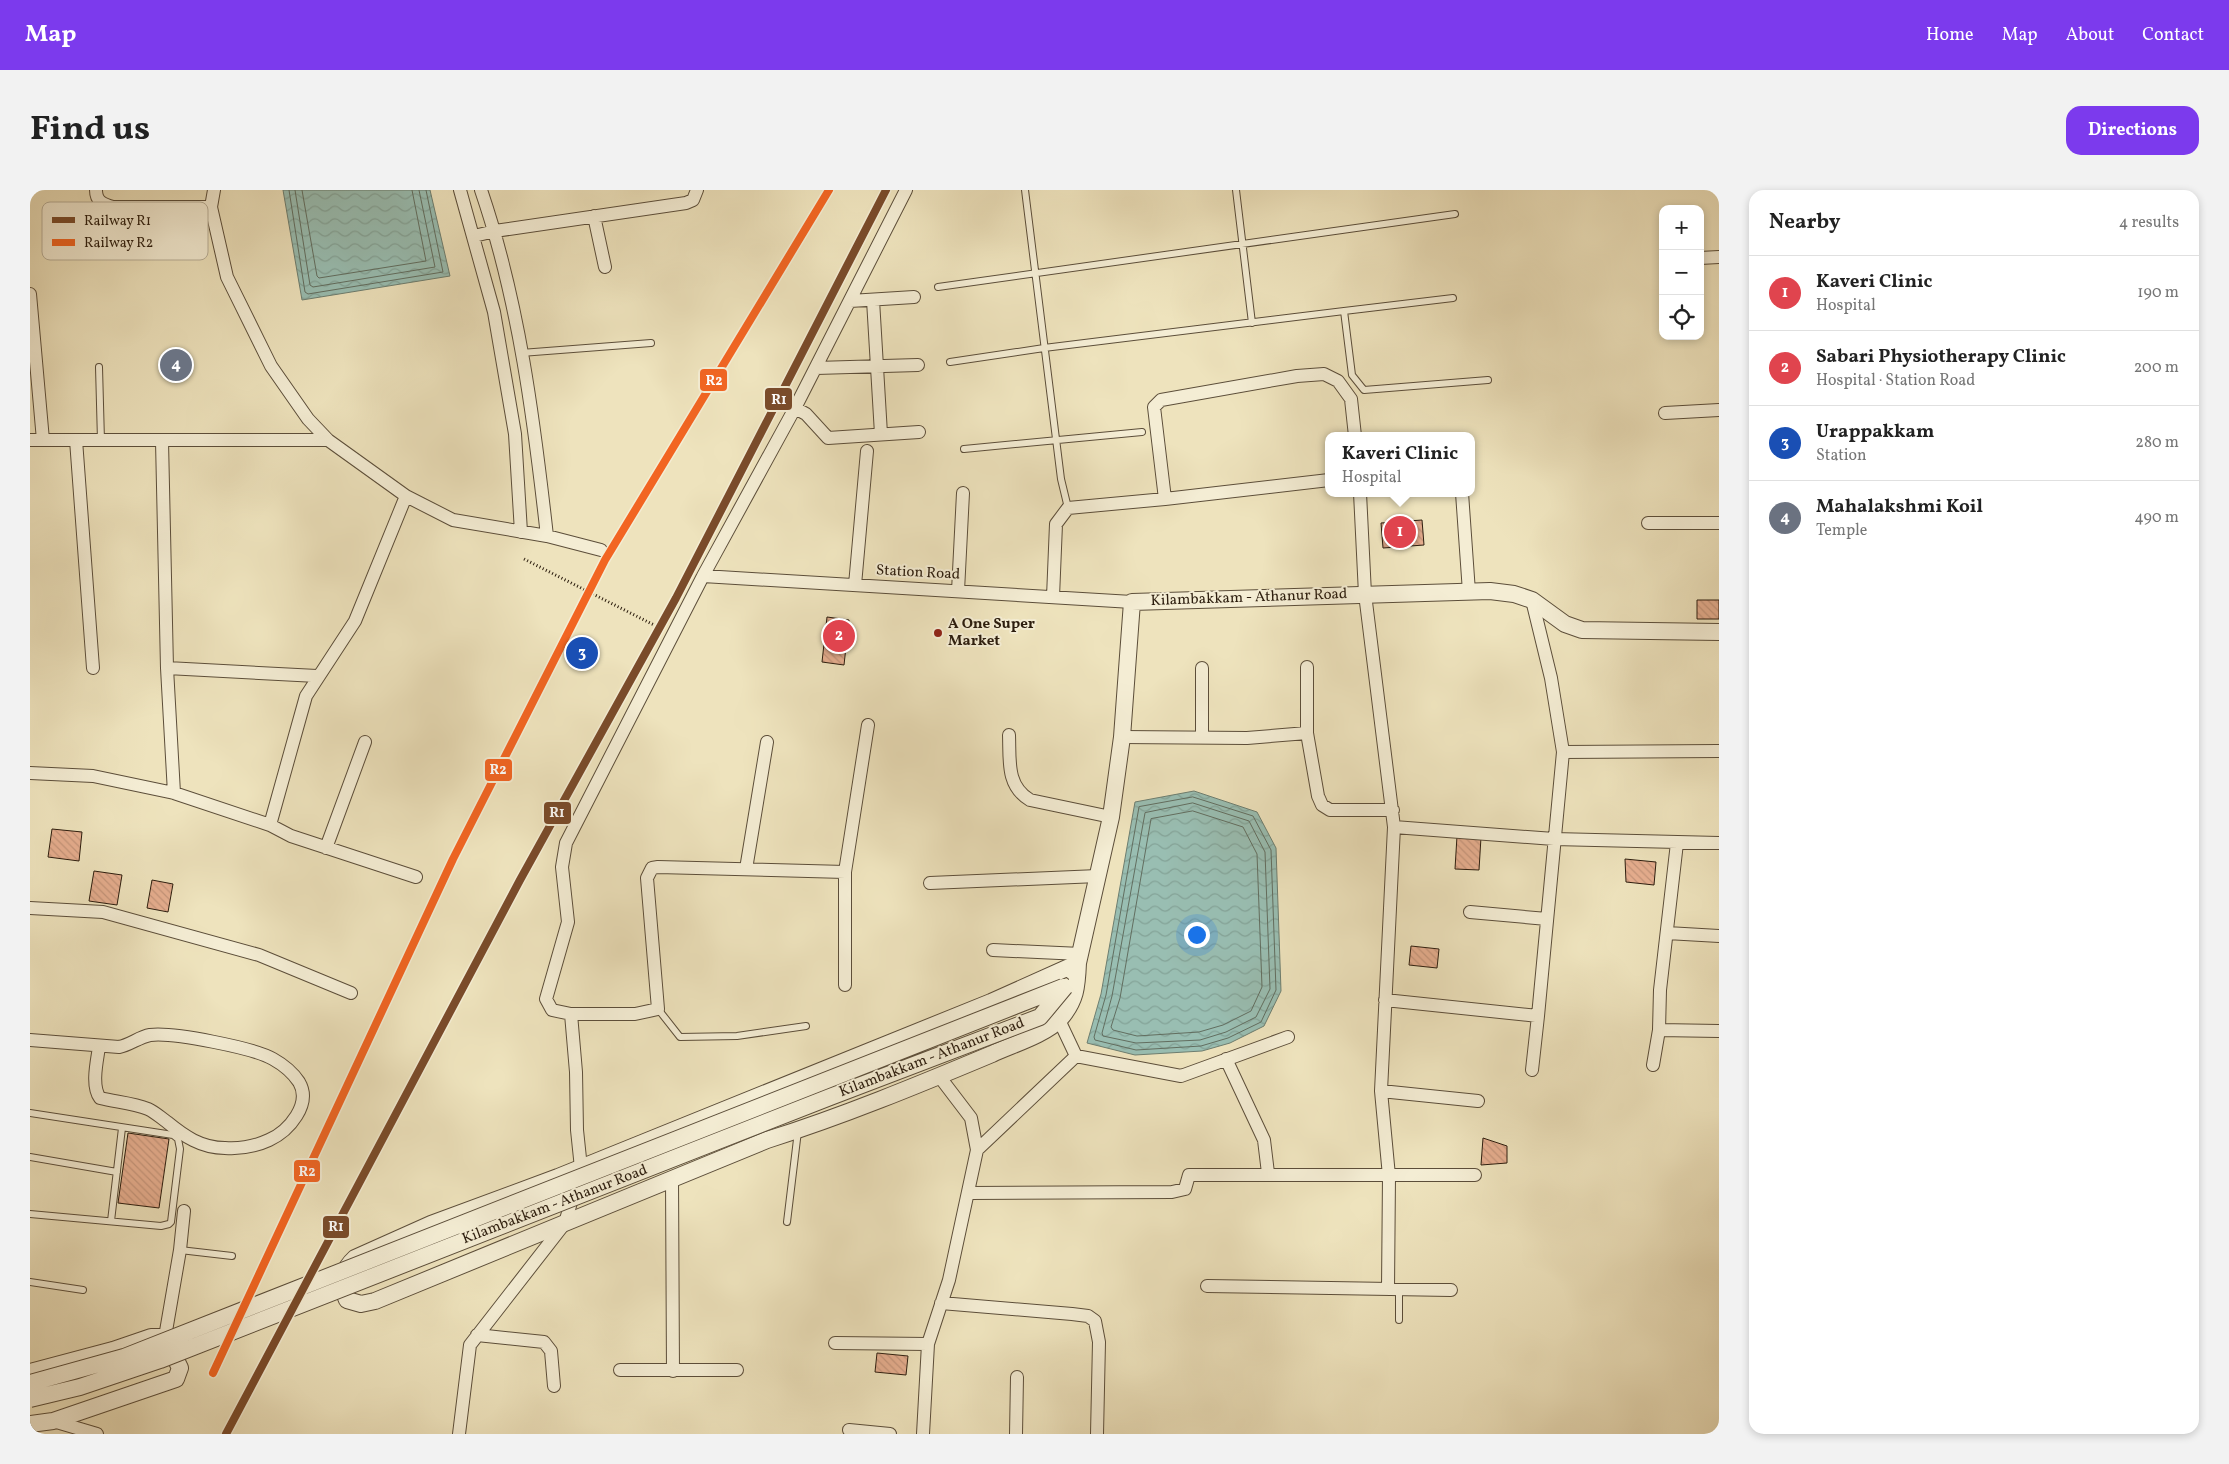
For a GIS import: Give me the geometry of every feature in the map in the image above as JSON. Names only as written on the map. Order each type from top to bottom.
[{"type":"street","points":[[96,190],[97,199],[100,202]]},
{"type":"street","points":[[214,190],[211,207],[227,277],[271,366],[308,419],[328,440],[406,496],[452,520],[546,536],[601,550]]},
{"type":"street","points":[[460,190],[494,312],[515,434],[520,532]]},
{"type":"street","points":[[481,190],[495,231],[522,353],[538,460],[546,536]]},
{"type":"street","points":[[474,236],[495,231],[686,202],[693,200],[697,190]]},
{"type":"street","points":[[845,872],[658,867],[649,871],[647,878],[658,1009],[635,1014],[571,1014],[552,1010],[546,999],[568,922],[562,867],[566,843],[704,576],[816,368],[906,190]]},
{"type":"street","points":[[594,216],[605,266]]},
{"type":"street","points":[[1704,258],[1719,257]]},
{"type":"street","points":[[30,294],[36,440],[328,440]]},
{"type":"street","points":[[850,301],[914,297]]},
{"type":"street","points":[[873,300],[881,434]]},
{"type":"street","points":[[816,368],[918,365]]},
{"type":"street","points":[[1165,499],[1154,407],[1161,400],[1297,376],[1324,374],[1338,381],[1351,399],[1355,432]]},
{"type":"street","points":[[795,408],[806,414],[828,438],[919,432]]},
{"type":"street","points":[[1665,413],[1719,410]]},
{"type":"street","points":[[76,440],[93,668]]},
{"type":"street","points":[[162,441],[167,668],[174,793]]},
{"type":"street","points":[[855,585],[867,451]]},
{"type":"street","points":[[1053,597],[1056,524],[1068,508],[1325,480]]},
{"type":"street","points":[[958,591],[963,493]]},
{"type":"street","points":[[270,825],[294,733],[306,696],[317,676],[346,638],[356,621],[406,496]]},
{"type":"street","points":[[1360,497],[1365,594],[1394,810],[1381,1091],[1389,1176],[1394,1289]]},
{"type":"street","points":[[1462,497],[1469,592]]},
{"type":"street","points":[[1648,523],[1719,523]]},
{"type":"street","name":"Station Road","points":[[704,576],[1132,602]]},
{"type":"street","name":"Kilambakkam - Athanur Road","points":[[30,1399],[80,1387],[160,1360],[830,1097],[1040,1017],[1065,987],[1080,958],[1111,817],[1122,737],[1132,602],[1365,594],[1469,592],[1514,594],[1532,600],[1565,624],[1582,630],[1719,632]]},
{"type":"street","points":[[1532,600],[1551,678],[1563,752],[1532,1070]]},
{"type":"street","points":[[1308,666],[1307,733],[1318,796],[1322,805],[1330,810],[1394,810]]},
{"type":"street","points":[[167,668],[317,676]]},
{"type":"street","points":[[1202,668],[1202,738]]},
{"type":"street","points":[[845,986],[845,872],[868,724]]},
{"type":"street","points":[[1122,737],[1247,738],[1307,733]]},
{"type":"street","points":[[1009,735],[1010,765],[1014,784],[1020,794],[1030,800],[1111,817]]},
{"type":"street","points":[[326,848],[365,742]]},
{"type":"street","points":[[746,869],[767,742]]},
{"type":"street","points":[[1563,752],[1719,751]]},
{"type":"street","points":[[30,773],[93,776],[174,793],[270,825],[290,836],[416,877]]},
{"type":"street","points":[[1394,828],[1554,839],[1719,843]]},
{"type":"street","points":[[1653,1065],[1659,1030],[1660,990],[1677,843]]},
{"type":"street","points":[[930,883],[1098,876]]},
{"type":"street","points":[[30,908],[103,912],[258,955],[351,993]]},
{"type":"street","points":[[1470,912],[1547,919]]},
{"type":"street","points":[[1667,933],[1719,936]]},
{"type":"street","points":[[993,950],[1080,958]]},
{"type":"street","points":[[1080,958],[1077,993],[1059,1020],[1035,1035],[939,1076],[767,1140],[375,1301],[361,1304],[347,1300],[342,1289],[342,1277],[347,1266],[355,1258],[431,1224],[581,1168],[991,1002],[1080,958]]},
{"type":"street","name":"Kilambakkam - Athanur Road","points":[[30,1383],[124,1356],[1065,987]]},
{"type":"street","points":[[1385,1000],[1538,1016]]},
{"type":"street","points":[[459,1434],[470,1345],[565,1222],[581,1168],[577,1130],[576,1072],[571,1014]]},
{"type":"street","points":[[1059,1020],[1076,1056]]},
{"type":"street","points":[[1659,1030],[1719,1031]]},
{"type":"street","points":[[30,1040],[99,1047],[128,1046],[144,1037],[159,1036],[187,1038],[251,1050],[274,1059],[289,1070],[299,1082],[302,1102],[287,1128],[269,1140],[245,1147],[224,1148],[200,1144],[184,1136],[149,1109],[100,1098],[96,1090],[99,1047]]},
{"type":"street","points":[[1076,1056],[1181,1076],[1288,1037]]},
{"type":"street","points":[[977,1150],[1076,1056]]},
{"type":"street","points":[[1226,1059],[1264,1140],[1268,1173]]},
{"type":"street","points":[[923,1434],[928,1344],[941,1303],[969,1193],[977,1150],[971,1118],[939,1076]]},
{"type":"street","points":[[1381,1091],[1478,1101]]},
{"type":"street","points":[[969,1193],[1172,1192],[1184,1189],[1189,1175],[1268,1173],[1389,1176],[1475,1174]]},
{"type":"street","points":[[672,1179],[673,1371]]},
{"type":"street","points":[[30,1424],[53,1421],[176,1379],[180,1368],[165,1337],[180,1250],[184,1211]]},
{"type":"street","points":[[1207,1286],[1451,1290]]},
{"type":"street","points":[[941,1303],[1088,1316],[1095,1322],[1099,1342],[1097,1434]]},
{"type":"street","points":[[30,1372],[113,1350],[151,1336],[165,1337]]},
{"type":"street","points":[[477,1336],[544,1342],[551,1351],[554,1386]]},
{"type":"street","points":[[835,1343],[928,1344]]},
{"type":"street","points":[[620,1370],[737,1370]]},
{"type":"street","points":[[1016,1434],[1017,1376]]},
{"type":"street","points":[[53,1421],[97,1434]]},
{"type":"street","points":[[849,1430],[890,1434]]},
{"type":"lane","points":[[1025,190],[1056,439],[1068,508]]},
{"type":"lane","points":[[1236,190],[1252,322]]},
{"type":"lane","points":[[938,288],[1036,272],[1455,214]]},
{"type":"lane","points":[[950,362],[1044,348],[1453,298]]},
{"type":"lane","points":[[1344,311],[1352,375],[1364,390],[1488,380]]},
{"type":"lane","points":[[522,353],[651,344]]},
{"type":"lane","points":[[99,367],[101,441]]},
{"type":"lane","points":[[964,449],[1142,432]]},
{"type":"lane","points":[[658,1009],[680,1037],[737,1036],[806,1026]]},
{"type":"lane","points":[[30,1113],[173,1135],[178,1139],[180,1149],[171,1222],[169,1224],[161,1226],[30,1214]]},
{"type":"lane","points":[[110,1221],[122,1128]]},
{"type":"lane","points":[[787,1222],[798,1130]]},
{"type":"lane","points":[[30,1157],[117,1172]]},
{"type":"lane","points":[[180,1250],[232,1256]]},
{"type":"lane","points":[[30,1282],[83,1290]]},
{"type":"lane","points":[[1394,1289],[1398,1320]]},
{"type":"path","points":[[524,559],[654,625]]},
{"type":"water","points":[[283,190],[430,190],[450,276],[302,300]]},
{"type":"water","points":[[1194,791],[1257,812],[1276,848],[1281,991],[1264,1026],[1230,1043],[1202,1051],[1135,1055],[1087,1043],[1101,994],[1135,802]]},
{"type":"building","points":[[1422,520],[1424,545],[1383,548],[1381,523]]},
{"type":"building","points":[[1697,600],[1719,600],[1719,619],[1697,619]]},
{"type":"building","points":[[827,617],[849,620],[844,665],[822,662]]},
{"type":"building","points":[[52,829],[82,832],[79,861],[48,857]]},
{"type":"building","points":[[1457,836],[1481,837],[1479,870],[1455,869]]},
{"type":"building","points":[[1625,859],[1656,862],[1654,885],[1626,882]]},
{"type":"building","points":[[94,871],[122,875],[117,905],[89,901]]},
{"type":"building","points":[[152,880],[173,884],[168,912],[147,908]]},
{"type":"building","points":[[1411,946],[1439,949],[1437,968],[1409,965]]},
{"type":"building","points":[[128,1133],[169,1139],[159,1208],[118,1203]]},
{"type":"building","points":[[1483,1138],[1507,1146],[1507,1163],[1481,1165]]},
{"type":"building","points":[[877,1353],[908,1356],[906,1375],[875,1372]]},
{"type":"railway","points":[[226,1434],[520,880],[676,598],[886,190]]},
{"type":"rail line","name":"R2","points":[[213,1373],[453,859],[605,560],[829,190]]},
{"type":"rail line","name":"R1","points":[[226,1434],[520,880],[676,598],[886,190]]},
{"type":"place","name":"Mahalakshmi Koil","points":[[176,365]]},
{"type":"place","name":"Kaveri Clinic","points":[[1400,532]]},
{"type":"place","name":"A One Super Market","points":[[938,633]]},
{"type":"place","name":"Sabari Physiotherapy Clinic","points":[[839,636]]},
{"type":"place","name":"Urappakkam","points":[[582,653]]}]
